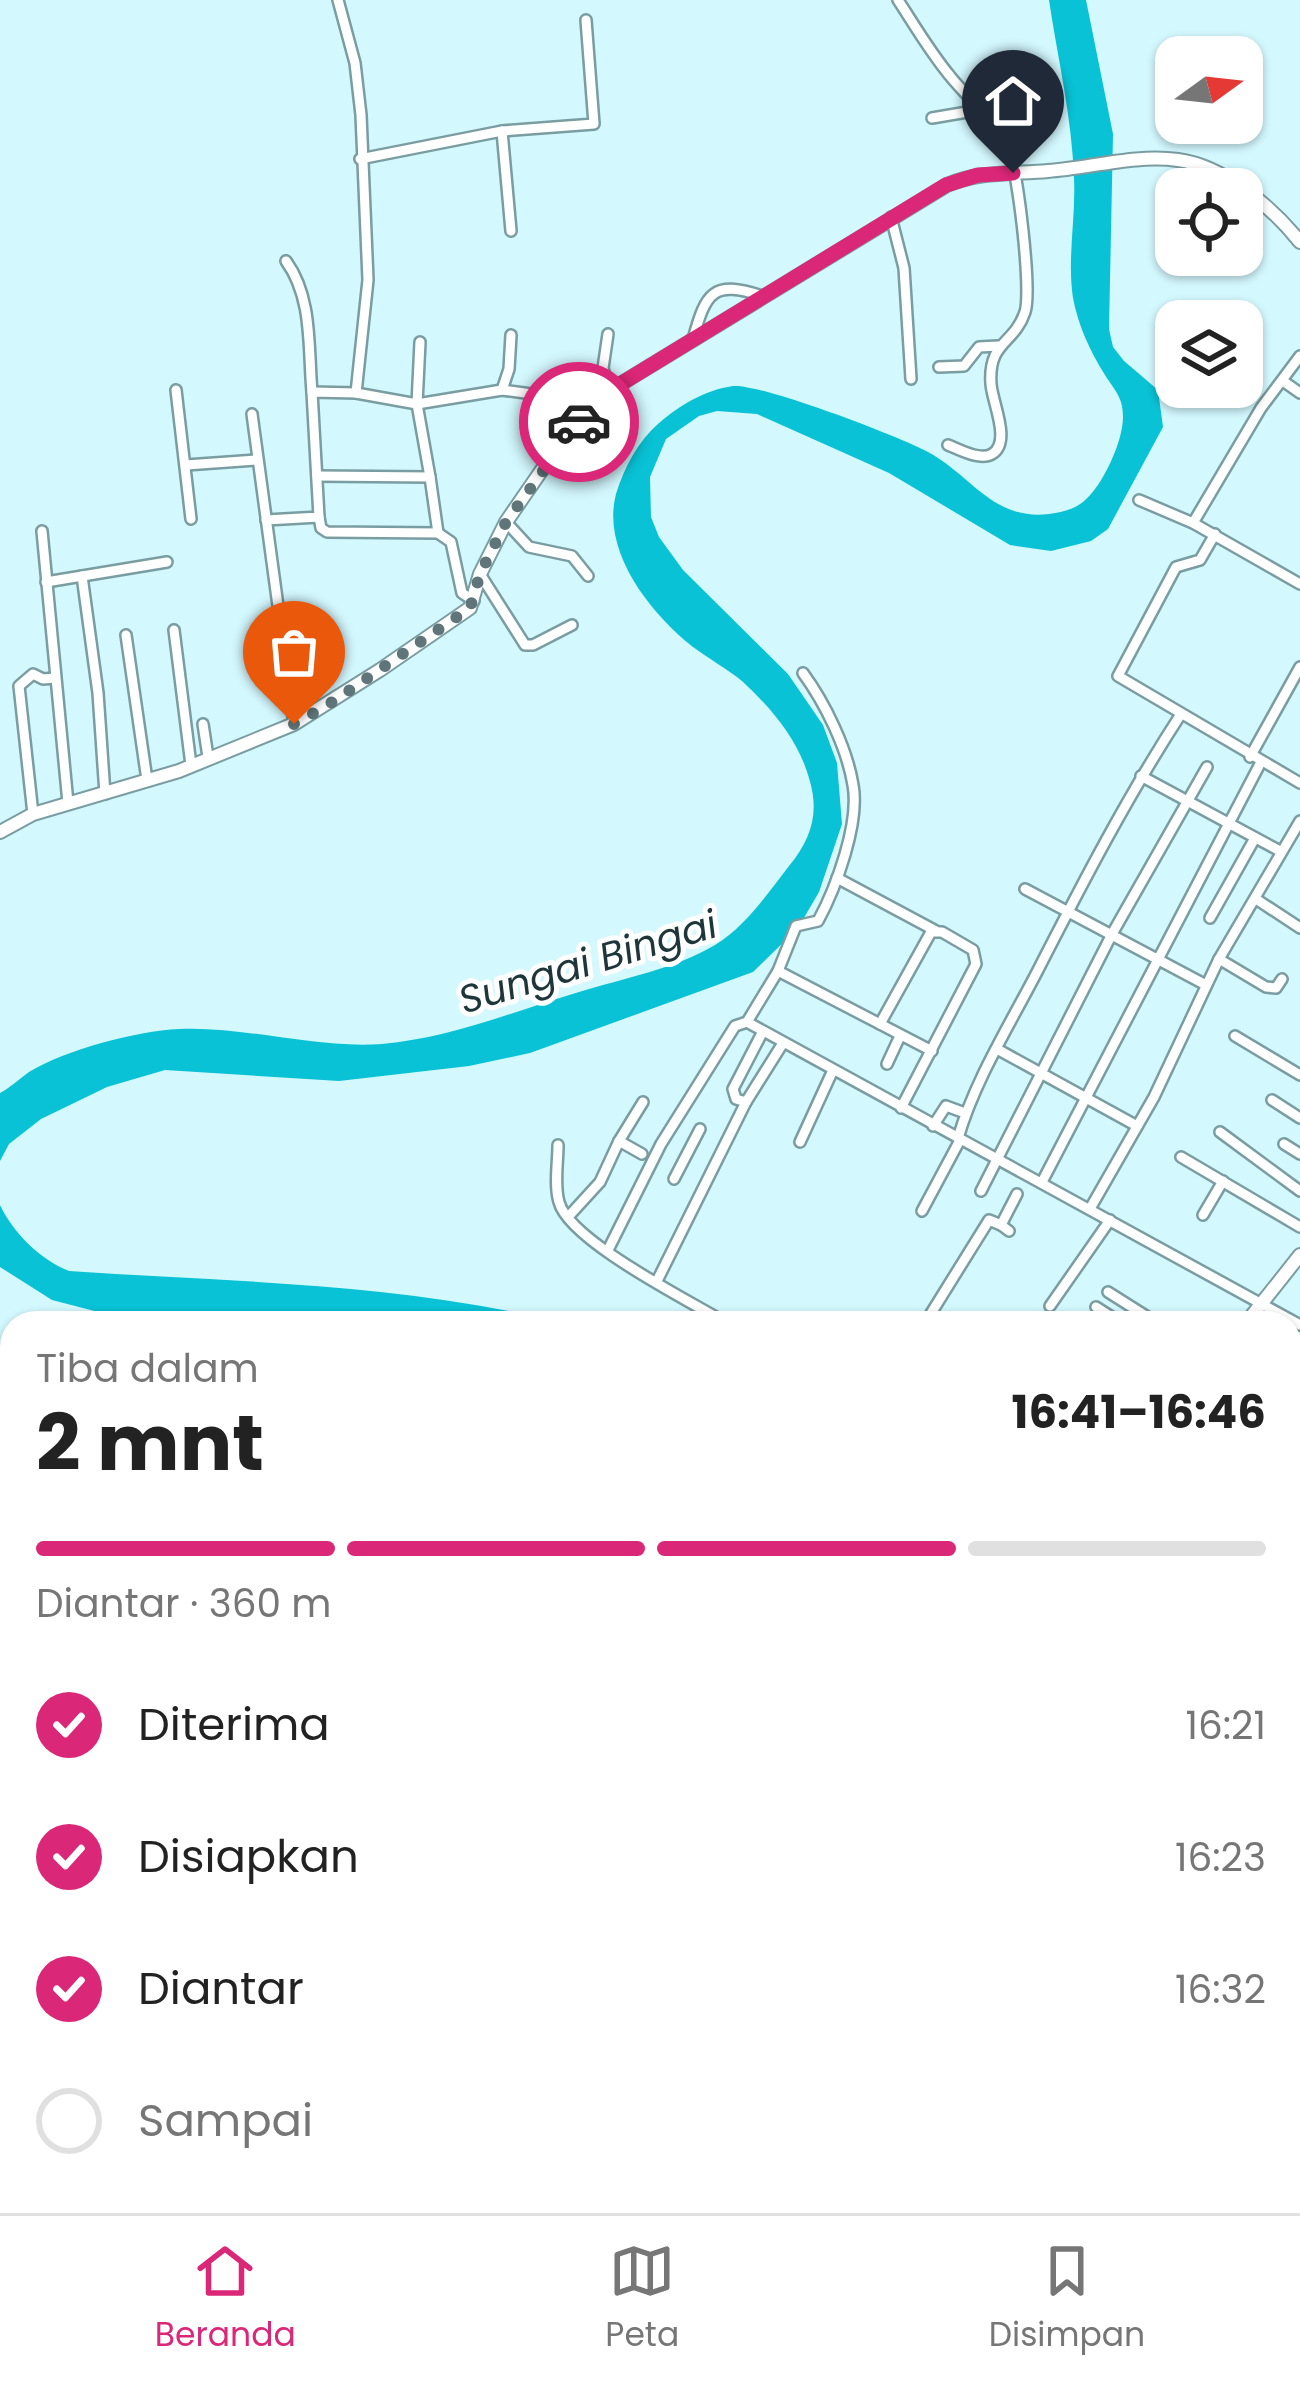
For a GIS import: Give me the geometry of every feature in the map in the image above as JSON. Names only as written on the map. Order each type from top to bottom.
[{"type":"street","points":[[338,0],[355,63],[361,115],[368,280],[356,393]]},
{"type":"street","points":[[898,0],[938,61],[1008,146],[1013,173],[1027,303],[1020,323],[998,346],[990,364],[1001,434],[990,455],[948,446]]},
{"type":"street","points":[[360,159],[502,131],[594,124],[586,20]]},
{"type":"street","points":[[932,118],[980,110]]},
{"type":"street","points":[[502,131],[511,231]]},
{"type":"street","points":[[0,832],[33,814],[191,766],[294,724],[380,670],[470,608],[480,574],[506,522],[557,448],[609,391],[963,178],[1164,159],[1200,166],[1244,190],[1276,214],[1300,242]]},
{"type":"street","points":[[892,217],[904,268],[911,379]]},
{"type":"street","points":[[286,261],[306,305],[319,517],[324,531],[438,533],[452,542],[462,593],[474,601]]},
{"type":"street","points":[[693,339],[706,302],[718,289],[741,289],[762,296]]},
{"type":"street","points":[[502,390],[511,334]]},
{"type":"street","points":[[608,334],[603,368],[609,391]]},
{"type":"street","points":[[420,342],[417,404],[438,533]]},
{"type":"street","points":[[940,367],[964,366],[979,347],[998,346]]},
{"type":"street","points":[[1193,523],[1261,408],[1300,356]]},
{"type":"street","points":[[1282,381],[1300,393]]},
{"type":"street","points":[[176,390],[191,519]]},
{"type":"street","points":[[311,392],[356,393],[417,404],[502,390],[599,403]]},
{"type":"street","points":[[252,414],[294,724]]},
{"type":"street","points":[[186,465],[257,460]]},
{"type":"street","points":[[317,476],[430,477]]},
{"type":"street","points":[[1139,500],[1215,534],[1300,584]]},
{"type":"street","points":[[266,520],[319,517]]},
{"type":"street","points":[[506,522],[529,547],[572,556],[588,576]]},
{"type":"street","points":[[42,531],[68,803]]},
{"type":"street","points":[[1215,534],[1200,560],[1176,567],[1118,676],[1300,783]]},
{"type":"street","points":[[46,582],[166,562]]},
{"type":"street","points":[[480,574],[525,645],[572,625]]},
{"type":"street","points":[[82,576],[98,693],[105,794]]},
{"type":"street","points":[[174,630],[191,766]]},
{"type":"street","points":[[127,635],[147,780]]},
{"type":"street","points":[[1042,1182],[1228,823],[1300,667]]},
{"type":"street","points":[[608,1250],[661,1144],[735,1026],[747,1022],[778,971],[796,926],[818,921],[837,878],[854,818],[854,786],[825,711],[802,673]]},
{"type":"street","points":[[33,814],[20,684],[33,674],[44,680],[55,678]]},
{"type":"street","points":[[922,1211],[959,1139],[965,1113],[1067,913],[1180,714]]},
{"type":"street","points":[[203,724],[208,757]]},
{"type":"street","points":[[981,1191],[1112,934],[1207,767]]},
{"type":"street","points":[[1141,776],[1280,851]]},
{"type":"street","points":[[1091,1207],[1220,959],[1300,821]]},
{"type":"street","points":[[1210,918],[1255,838]]},
{"type":"street","points":[[837,878],[973,950],[977,959],[901,1108]]},
{"type":"street","points":[[1024,889],[1206,986]]},
{"type":"street","points":[[1256,899],[1300,928]]},
{"type":"street","points":[[880,1024],[927,935],[936,931]]},
{"type":"street","points":[[1220,959],[1266,987],[1276,988],[1282,979]]},
{"type":"street","points":[[778,971],[932,1051]]},
{"type":"street","points":[[747,1022],[1277,1311]]},
{"type":"street","points":[[746,1102],[736,1099],[733,1089],[763,1033]]},
{"type":"street","points":[[887,1064],[899,1036]]},
{"type":"street","points":[[1235,1036],[1300,1076]]},
{"type":"street","points":[[657,1281],[746,1102],[783,1043]]},
{"type":"street","points":[[997,1049],[1137,1126]]},
{"type":"street","points":[[800,1142],[833,1070]]},
{"type":"street","points":[[1272,1100],[1300,1118]]},
{"type":"street","points":[[568,1217],[600,1182],[643,1102]]},
{"type":"street","points":[[933,1126],[946,1106],[965,1113]]},
{"type":"street","points":[[674,1179],[700,1129]]},
{"type":"street","points":[[1220,1132],[1300,1191]]},
{"type":"street","points":[[619,1141],[641,1154]]},
{"type":"street","points":[[661,1144],[685,1155]]},
{"type":"street","points":[[1284,1144],[1300,1154]]},
{"type":"street","points":[[558,1145],[558,1198],[568,1217],[652,1282],[706,1311]]},
{"type":"street","points":[[1181,1157],[1300,1227]]},
{"type":"street","points":[[1203,1215],[1222,1181]]},
{"type":"street","points":[[933,1311],[974,1249],[985,1223],[989,1220],[1005,1228],[1017,1194]]},
{"type":"street","points":[[1050,1306],[1110,1220]]},
{"type":"street","points":[[1256,1311],[1297,1264]]},
{"type":"street","points":[[1108,1292],[1138,1311]]},
{"type":"street","points":[[1096,1307],[1102,1311]]},
{"type":"water","points":[[1049,0],[1086,0],[1113,134],[1109,329],[1113,347],[1124,361],[1155,387],[1155,408],[1160,408],[1163,427],[1108,529],[1091,541],[1051,551],[1010,545],[889,473],[757,414],[717,411],[699,416],[666,439],[650,477],[651,517],[659,537],[683,570],[788,674],[823,725],[837,763],[842,824],[819,892],[798,928],[753,972],[530,1053],[469,1066],[339,1081],[165,1070],[107,1087],[41,1119],[9,1144],[0,1161],[0,1093],[29,1072],[81,1049],[179,1029],[357,1045],[432,1036],[683,960],[726,938],[746,919],[808,836],[814,803],[809,778],[791,737],[763,702],[677,633],[633,579],[622,558],[613,516],[623,474],[645,438],[675,410],[733,386],[798,401],[911,444],[1012,510],[1049,514],[1083,502],[1115,451],[1123,410],[1085,338],[1073,298],[1074,193],[1068,111]]},
{"type":"water","points":[[0,1205],[29,1244],[69,1271],[380,1292],[508,1311],[94,1311],[52,1300],[0,1267]]},
{"type":"way so far","points":[[294,724],[470,608],[480,574],[506,522],[579,422]]},
{"type":"route","points":[[579,422],[609,391],[946,185],[978,175],[1013,173]]},
{"type":"water label","name":"Sungai Bingai","points":[[588,962]]}]
